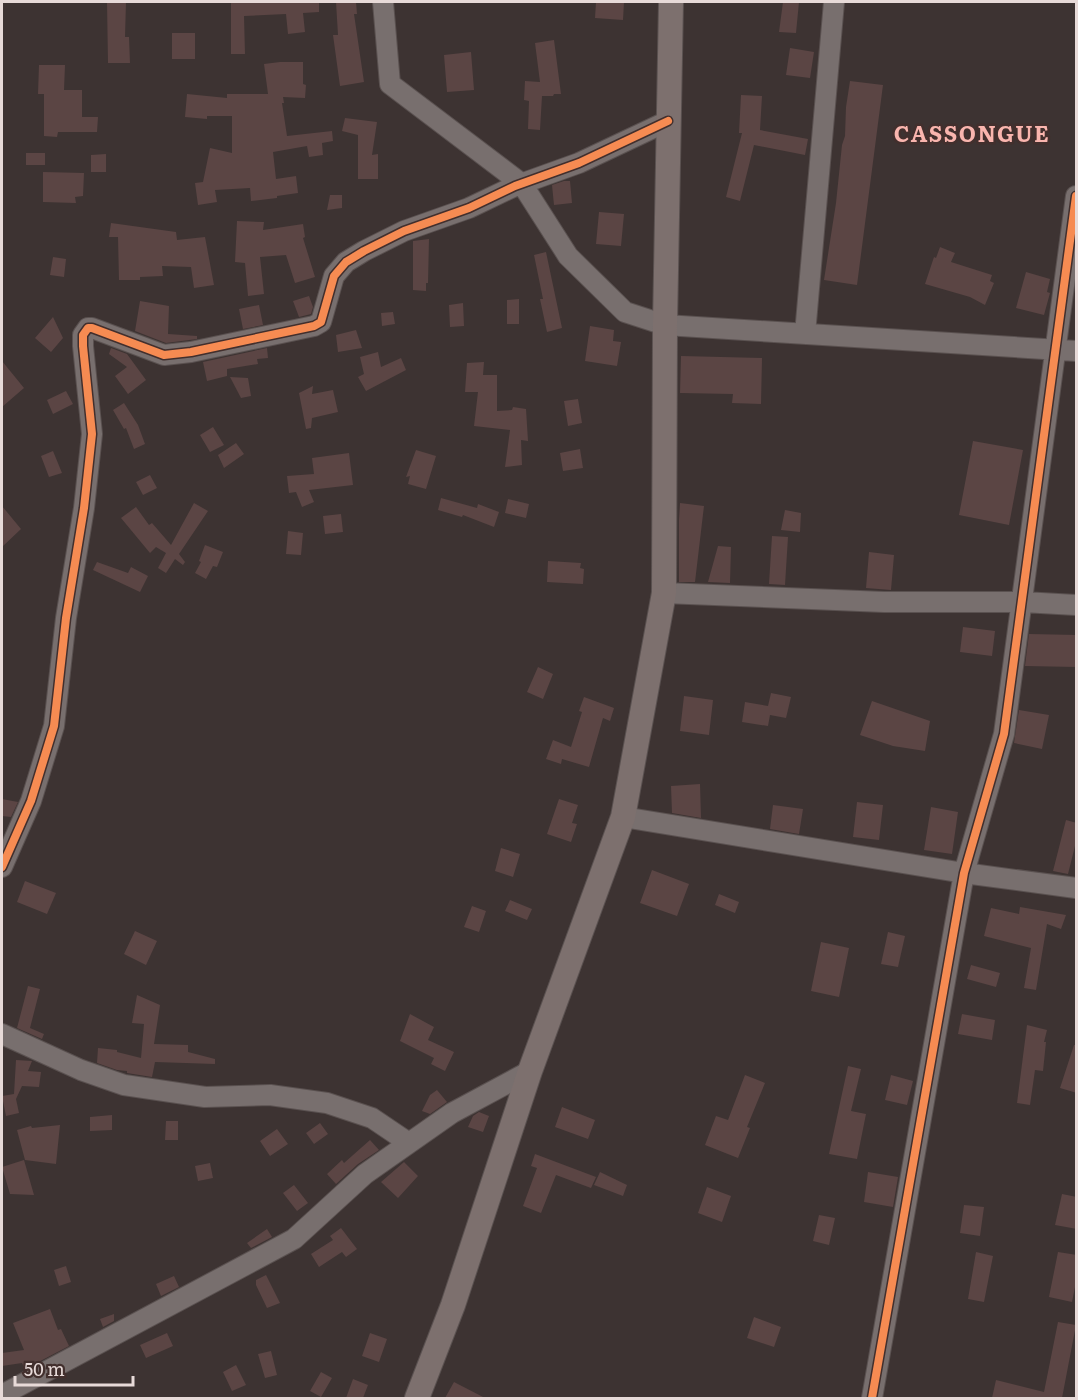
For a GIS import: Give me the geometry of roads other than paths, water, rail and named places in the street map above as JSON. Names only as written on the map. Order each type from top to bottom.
[{"type":"main road","points":[[417,1398],[453,1305],[530,1071],[623,817],[664,593],[665,325],[671,2]]},
{"type":"street","points":[[383,2],[390,84],[522,184],[568,256],[625,312],[665,325],[1077,351]]},
{"type":"street","points":[[805,334],[834,2]]},
{"type":"street","points":[[2,867],[31,801],[54,726],[66,618],[84,508],[92,434],[83,346],[85,331],[92,328],[164,355],[191,352],[314,326],[321,322],[334,276],[346,262],[364,251],[404,231],[469,208],[522,184],[579,163],[668,121]]},
{"type":"street","points":[[872,1398],[964,873],[1004,734],[1077,196]]},
{"type":"street","points":[[664,593],[884,602],[1023,602],[1077,605]]},
{"type":"street","points":[[623,817],[964,873],[1077,888]]},
{"type":"street","points":[[2,1034],[81,1070],[124,1085],[205,1097],[270,1095],[327,1103],[372,1118],[409,1143]]},
{"type":"street","points":[[2,1395],[294,1239],[365,1174],[452,1113],[530,1071]]},
{"type":"district","name":"CASSONGUE","points":[[972,132]]}]
